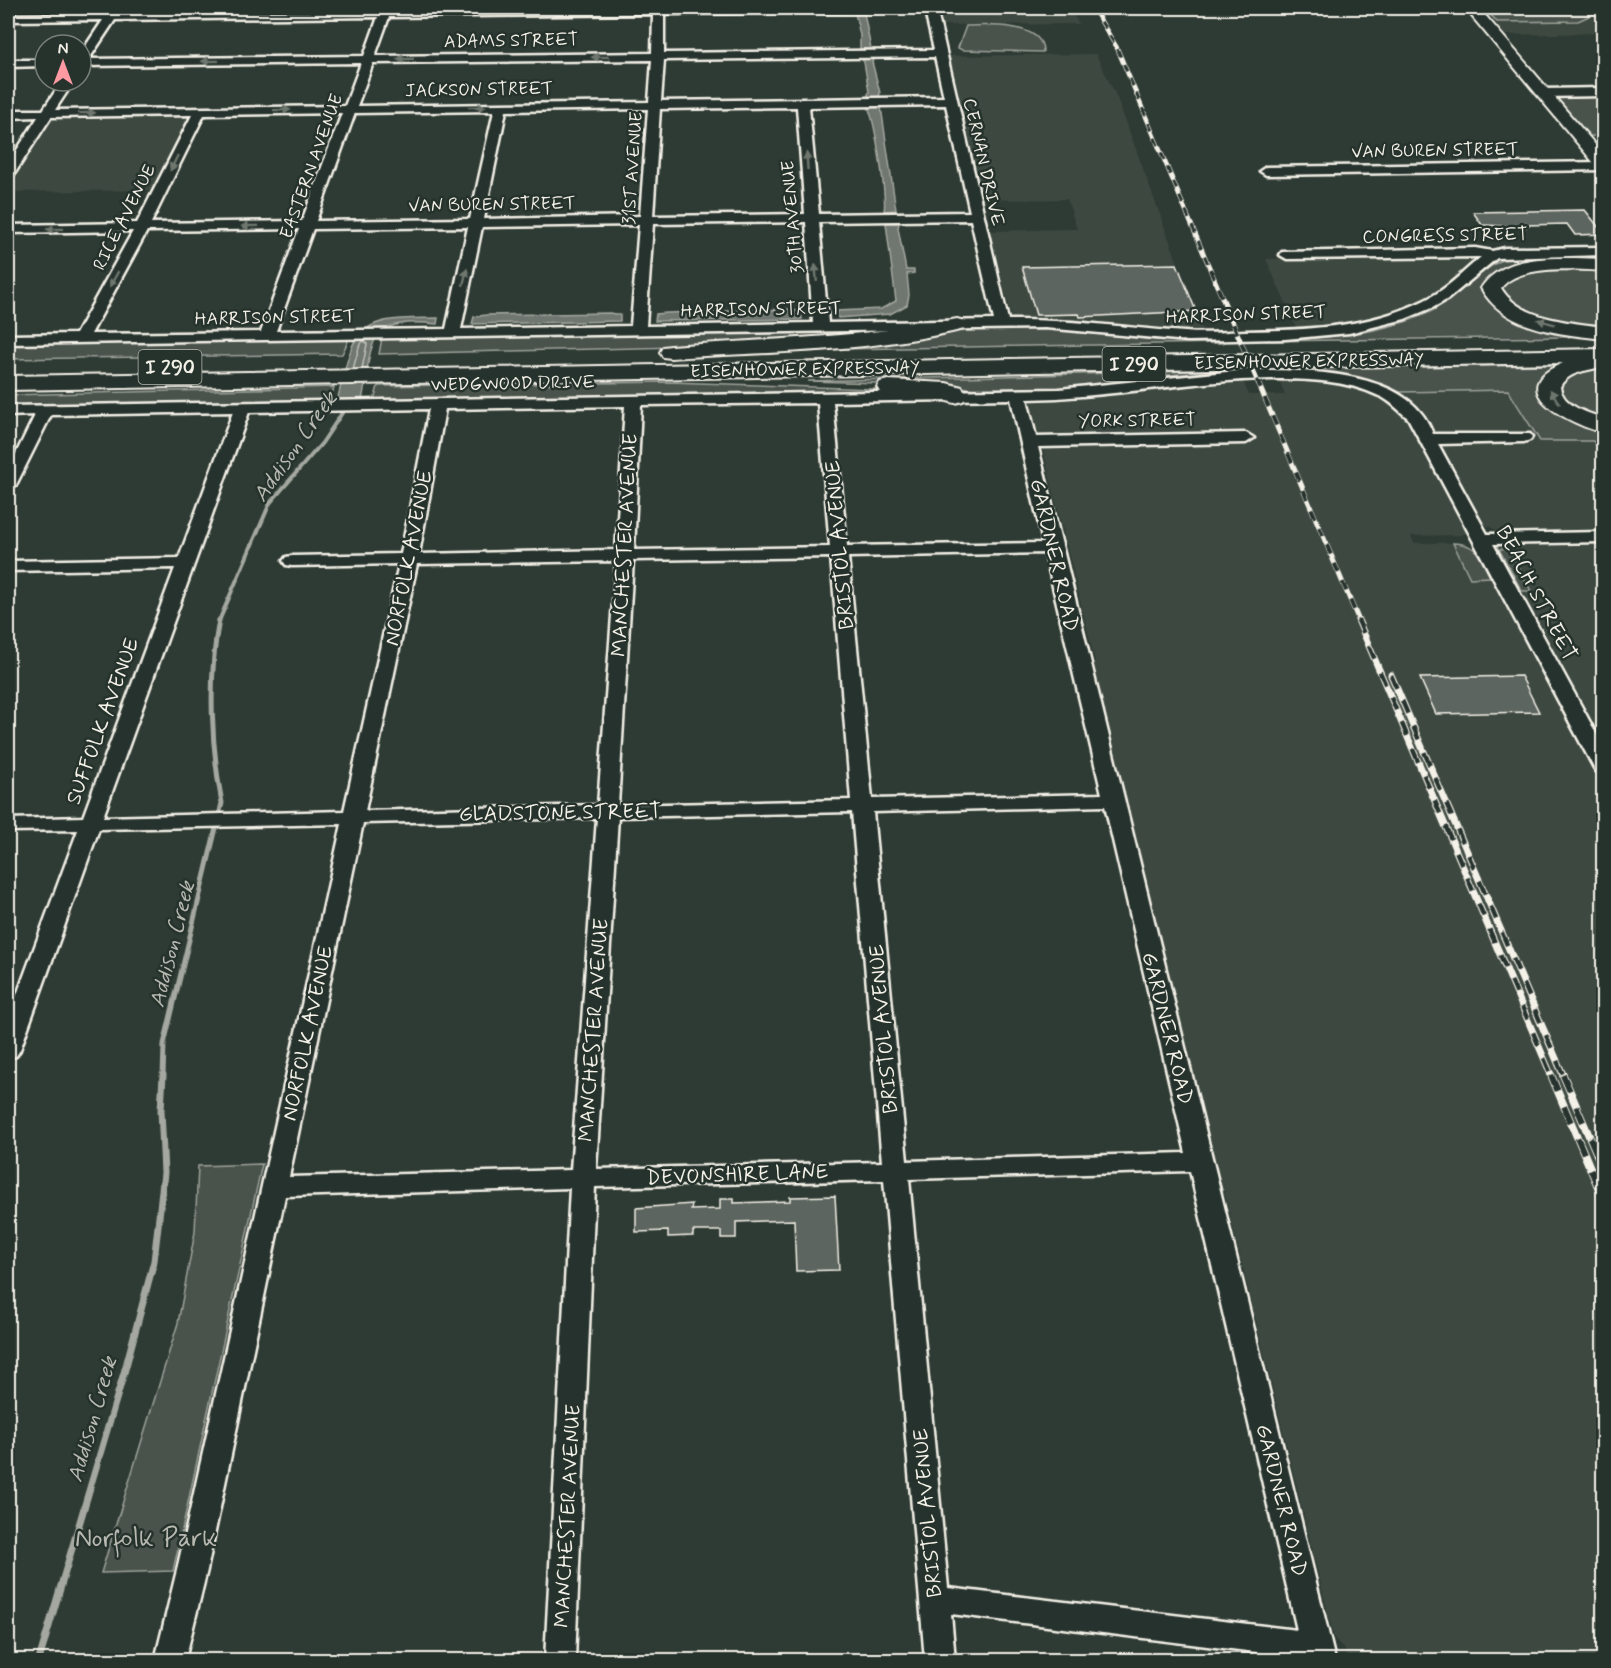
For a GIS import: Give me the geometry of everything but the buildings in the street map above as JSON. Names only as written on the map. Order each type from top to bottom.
[{"type":"highway","points":[[1604,265],[1562,264],[1526,268],[1499,277],[1491,288],[1498,300],[1514,312],[1548,323],[1604,333]]},
{"type":"highway","points":[[576,360],[634,353],[732,349],[833,341],[924,332],[957,325]]},
{"type":"highway","name":"EISENHOWER EXPRESSWAY","points":[[390,370],[576,360],[1604,344]]},
{"type":"highway","points":[[1604,358],[1565,369],[1552,380],[1549,390],[1557,403],[1567,411],[1604,426]]},
{"type":"highway","name":"EISENHOWER EXPRESSWAY","points":[[8,369],[664,372],[1604,358]]},
{"type":"highway","name":"EISENHOWER EXPRESSWAY","points":[[8,383],[251,379],[330,371]]},
{"type":"highway","points":[[664,372],[713,380],[936,389],[954,393],[955,396]]},
{"type":"highway","points":[[8,391],[208,386],[251,379]]},
{"type":"main road","points":[[1472,8],[1604,166]]},
{"type":"street","points":[[8,18],[114,12],[931,8]]},
{"type":"street","name":"CERNAN DRIVE","points":[[931,8],[1002,324]]},
{"type":"street","name":"31ST AVENUE","points":[[638,331],[655,105],[659,9]]},
{"type":"street","name":"EASTERN AVENUE","points":[[267,336],[386,11]]},
{"type":"street","points":[[93,44],[114,12]]},
{"type":"street","name":"ADAMS STREET","points":[[93,62],[941,53]]},
{"type":"street","points":[[8,64],[33,63]]},
{"type":"street","points":[[1543,93],[1604,92]]},
{"type":"street","points":[[8,172],[60,93]]},
{"type":"street","name":"JACKSON STREET","points":[[8,114],[952,101]]},
{"type":"street","name":"30TH AVENUE","points":[[803,103],[821,327]]},
{"type":"street","points":[[452,334],[501,107]]},
{"type":"street","name":"RICE AVENUE","points":[[81,339],[142,228],[200,111]]},
{"type":"street","name":"VAN BUREN STREET","points":[[1266,171],[1604,166]]},
{"type":"street","name":"VAN BUREN STREET","points":[[8,230],[978,216]]},
{"type":"street","name":"CONGRESS STREET","points":[[1287,255],[1475,252],[1492,255],[1505,252],[1604,251]]},
{"type":"street","name":"HARRISON STREET","points":[[8,340],[1002,324],[1065,324],[1174,337],[1269,336],[1328,332],[1376,323],[1414,311],[1443,296],[1492,255]]},
{"type":"street","name":"BEACH STREET","points":[[1018,395],[1089,392],[1200,377],[1322,376],[1368,386],[1398,400],[1411,410],[1430,439],[1604,768]]},
{"type":"street","name":"WEDGWOOD DRIVE","points":[[8,411],[1018,395]]},
{"type":"street","name":"GARDNER ROAD","points":[[1018,395],[1318,1653]]},
{"type":"street","name":"BRISTOL AVENUE","points":[[825,398],[940,1660]]},
{"type":"street","name":"MANCHESTER AVENUE","points":[[560,1660],[583,1179],[625,555],[633,401]]},
{"type":"street","name":"NORFOLK AVENUE","points":[[170,1660],[192,1570],[409,559],[438,404]]},
{"type":"street","name":"SUFFOLK AVENUE","points":[[8,1050],[242,408]]},
{"type":"street","points":[[8,485],[46,410]]},
{"type":"street","name":"YORK STREET","points":[[1030,442],[1246,438]]},
{"type":"street","points":[[1430,439],[1524,438]]},
{"type":"street","points":[[1482,539],[1604,537]]},
{"type":"street","points":[[292,561],[1053,548]]},
{"type":"street","points":[[8,566],[184,563]]},
{"type":"street","name":"GLADSTONE STREET","points":[[8,825],[1113,800]]},
{"type":"street","name":"DEVONSHIRE LANE","points":[[274,1187],[1200,1162]]},
{"type":"street","points":[[934,1599],[1318,1653]]},
{"type":"shaded area","points":[[934,8],[1069,8],[1079,24],[937,25]]},
{"type":"shaded area","points":[[1482,8],[1603,8],[1603,33],[1505,35]]},
{"type":"shaded area","points":[[1096,54],[1117,98],[1204,334],[1012,319],[989,231],[1077,229],[1067,199],[980,200],[947,56]]},
{"type":"shaded area","points":[[196,112],[158,190],[8,192],[8,172],[46,114]]},
{"type":"shaded area","points":[[1468,255],[1475,257],[1477,262],[1433,296],[1413,306],[1353,325],[1298,331],[1266,259]]},
{"type":"shaded area","points":[[1242,379],[1249,395],[1285,395],[1279,379],[1337,381],[1375,392],[1405,411],[1468,530],[1467,533],[1459,535],[1411,536],[1414,543],[1462,543],[1474,548],[1603,789],[1603,1660],[1347,1660],[1345,1650],[1334,1638],[1224,1191],[1219,1190],[1090,664],[1095,661],[1040,437],[1035,434],[1027,403],[1044,397]]},
{"type":"shaded area","points":[[1508,390],[1540,441],[1593,441],[1600,451],[1603,451],[1603,533],[1513,534],[1502,533],[1482,523],[1421,413],[1395,392]]},
{"type":"shaded area","points":[[1603,540],[1603,742],[1498,546],[1501,543]]},
{"type":"green space","points":[[1485,8],[1594,8],[1598,12],[1578,21],[1497,22]]},
{"type":"green space","points":[[987,25],[1024,30],[1041,42],[1043,52],[962,50],[958,48],[966,26]]},
{"type":"green space","points":[[1603,94],[1603,136],[1589,136],[1556,98]]},
{"type":"green space","points":[[1520,256],[1603,257],[1603,263],[1500,271],[1488,280],[1485,286],[1485,293],[1571,332],[1569,337],[1265,341],[1348,335],[1409,321],[1438,307],[1489,267],[1508,258]]},
{"type":"green space","points":[[1549,268],[1603,269],[1603,329],[1549,319],[1517,308],[1500,291],[1501,285],[1517,274]]},
{"type":"green space","points":[[915,329],[679,347],[379,354],[382,338]]},
{"type":"green space","points":[[1069,329],[1154,340],[1224,343],[778,350],[959,330]]},
{"type":"green space","points":[[349,339],[342,354],[8,359],[8,343]]},
{"type":"green space","points":[[1553,365],[1559,368],[1543,385],[1603,428],[1603,451],[1593,441],[1540,441],[1508,390],[1400,392],[1385,385],[1340,374],[1278,369]]},
{"type":"green space","points":[[1588,367],[1603,367],[1603,420],[1573,406],[1561,390],[1567,378]]},
{"type":"green space","points":[[1235,370],[1169,375],[1073,388],[976,389],[947,385],[808,381]]},
{"type":"green space","points":[[670,382],[933,391],[374,401],[378,386]]},
{"type":"green space","points":[[334,387],[330,401],[314,403],[8,408],[8,395]]},
{"type":"green space","points":[[1453,543],[1473,549],[1490,577],[1470,578]]},
{"type":"green space","points":[[1499,549],[1509,549],[1531,591],[1522,591]]},
{"type":"green space","name":"Norfolk Park","points":[[262,1164],[173,1571],[101,1573],[178,1323],[195,1232],[198,1166]]},
{"type":"water","points":[[855,13],[864,13],[871,49],[860,49],[860,35]]},
{"type":"water","points":[[861,58],[874,58],[872,62],[879,97],[867,97],[869,92],[864,62]]},
{"type":"water","points":[[868,107],[881,107],[896,210],[884,211],[880,159]]},
{"type":"water","points":[[886,223],[899,223],[906,270],[914,270],[914,273],[907,274],[909,295],[907,305],[890,314],[838,318],[837,311],[881,309],[896,301]]},
{"type":"water","points":[[790,309],[801,312],[802,319],[655,321],[656,314],[667,313]]},
{"type":"water","points":[[610,313],[620,315],[620,321],[472,324],[474,317],[486,315]]},
{"type":"water","points":[[438,318],[437,324],[413,323],[396,325],[384,330],[376,338],[371,349],[362,401],[337,401],[350,351],[363,331],[372,325],[393,320]]},
{"type":"waterway","name":"Addison Creek","points":[[219,621],[270,503],[322,443],[346,407]]},
{"type":"waterway","name":"Addison Creek","points":[[163,1077],[164,1044],[222,803],[215,758],[212,712],[213,665],[219,620]]},
{"type":"waterway","name":"Addison Creek","points":[[39,1660],[126,1366],[154,1261],[164,1173],[161,1110],[163,1075]]},
{"type":"railway","points":[[1093,8],[1117,48],[1211,271]]},
{"type":"railway","points":[[1210,269],[1359,621]]},
{"type":"railway","points":[[1358,620],[1552,1077]]},
{"type":"railway","points":[[1391,675],[1564,1077]]},
{"type":"railway","points":[[1551,1075],[1604,1201]]},
{"type":"railway","points":[[1563,1075],[1604,1171]]}]
